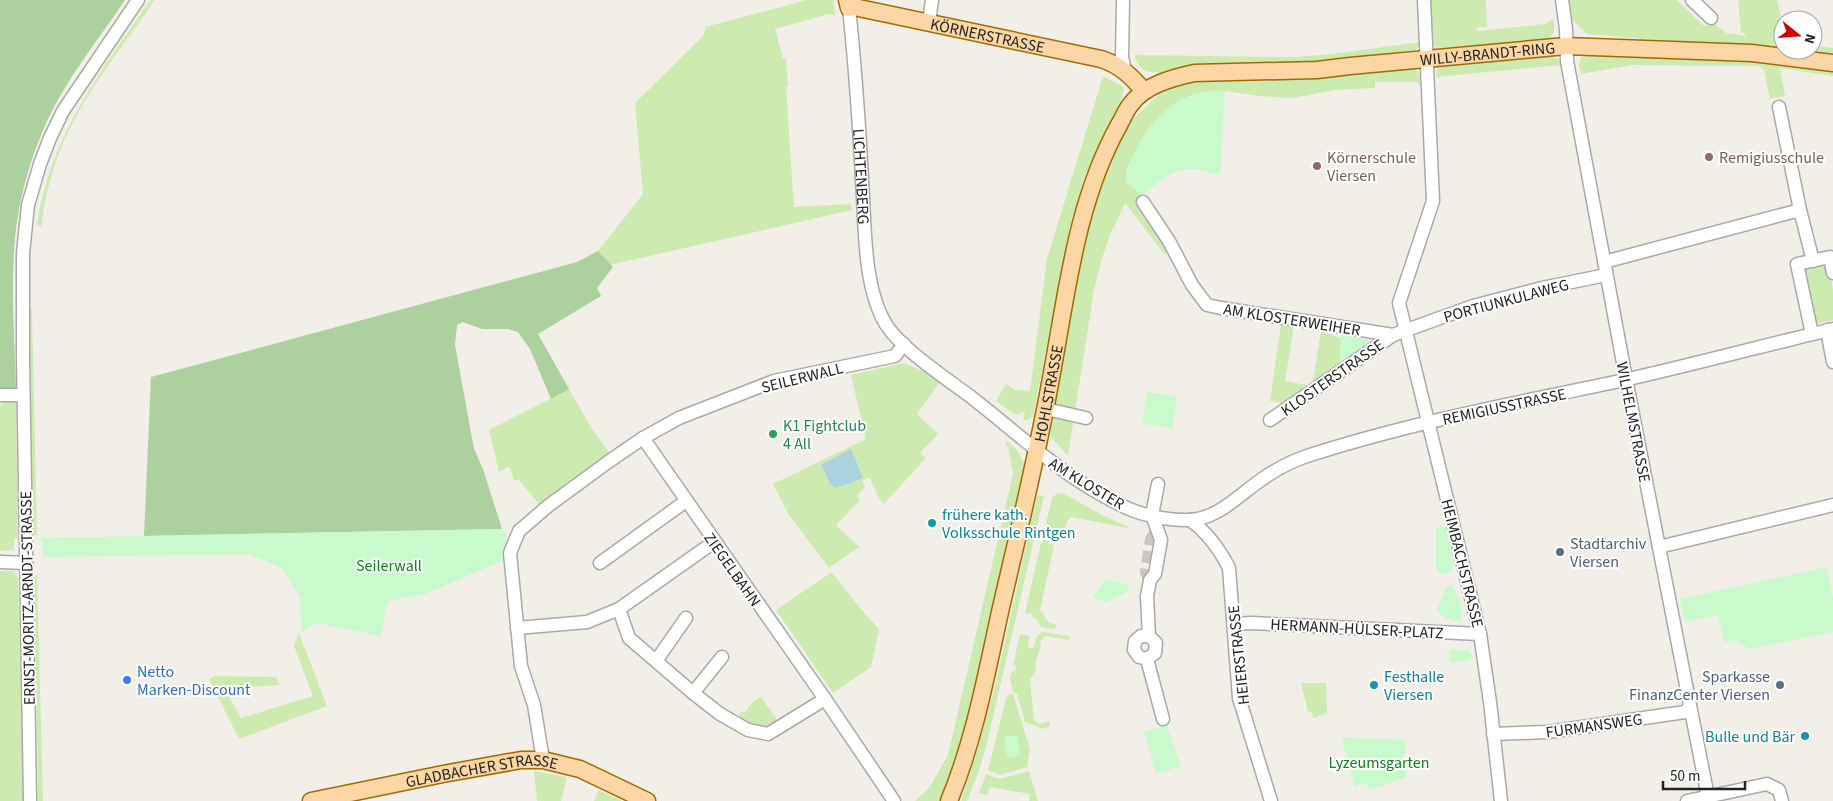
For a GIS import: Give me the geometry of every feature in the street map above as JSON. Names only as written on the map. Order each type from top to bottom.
[{"type":"main road","name":"KÖRNERSTRASSE","points":[[848,4],[854,7],[1113,62],[1125,70]]},
{"type":"main road","name":"WILLY-BRANDT-RING","points":[[1144,91],[1179,76],[1194,73],[1317,70],[1566,46],[1752,53],[1833,63]]},
{"type":"main road","points":[[1125,70],[1144,91]]},
{"type":"main road","name":"HOHLSTRASSE","points":[[950,801],[977,716],[1037,452],[1075,249],[1093,182],[1117,129],[1131,104],[1144,91]]},
{"type":"main road","name":"GLADBACHER STRASSE","points":[[314,800],[521,760],[543,760],[580,769],[647,801]]},
{"type":"street","name":"ERNST-MORITZ-ARNDT-STRASSE","points":[[30,801],[23,395],[24,253],[28,204],[50,138],[63,111],[138,0]]},
{"type":"street","points":[[929,22],[932,0]]},
{"type":"street","points":[[1123,0],[1122,57],[1125,70]]},
{"type":"street","points":[[1393,335],[1406,329],[1399,303],[1433,201],[1424,0]]},
{"type":"street","name":"WILHELMSTRASSE","points":[[1562,0],[1566,29],[1567,61],[1606,275],[1659,547],[1688,709],[1708,797]]},
{"type":"street","points":[[1692,0],[1710,18]]},
{"type":"street","name":"LICHTENBERG","points":[[848,4],[855,64],[867,257],[873,290],[884,322],[904,344]]},
{"type":"street","points":[[1779,107],[1800,210],[1813,261]]},
{"type":"street","name":"AM KLOSTERWEIHER","points":[[1143,202],[1169,240],[1192,286],[1207,305],[1393,335]]},
{"type":"street","points":[[1604,262],[1800,210]]},
{"type":"street","points":[[1812,334],[1798,264],[1831,256],[1833,273]]},
{"type":"street","name":"PORTIUNKULAWEG","points":[[1406,329],[1473,306],[1542,288],[1606,275]]},
{"type":"street","name":"HEIMBACHSTRASSE","points":[[1406,329],[1480,634],[1501,801]]},
{"type":"street","points":[[1830,330],[1833,362]]},
{"type":"street","name":"REMIGIUSSTRASSE","points":[[1190,520],[1214,514],[1288,463],[1428,422],[1626,379],[1830,330]]},
{"type":"street","name":"KLOSTERSTRASSE","points":[[1270,420],[1393,335]]},
{"type":"street","name":"SEILERWALL","points":[[543,760],[534,705],[521,666],[510,553],[519,531],[548,506],[643,438],[679,418],[774,381],[895,356],[904,344]]},
{"type":"street","name":"AM KLOSTER","points":[[904,344],[988,410],[1037,452],[1087,487],[1124,507],[1152,516],[1190,520]]},
{"type":"street","points":[[0,395],[23,395]]},
{"type":"street","points":[[1046,409],[1086,418]]},
{"type":"street","name":"ZIEGELBAHN","points":[[643,438],[894,801]]},
{"type":"street","points":[[1158,484],[1152,516],[1161,540],[1156,574],[1150,580],[1146,596],[1149,636],[1156,643],[1155,653],[1147,658],[1163,719]]},
{"type":"street","points":[[600,563],[686,501]]},
{"type":"street","points":[[1659,547],[1833,504]]},
{"type":"street","name":"HEIERSTRASSE","points":[[1190,520],[1204,530],[1221,552],[1229,568],[1239,698],[1271,801]]},
{"type":"street","points":[[518,628],[587,622],[619,609],[714,542]]},
{"type":"street","points":[[0,562],[26,563]]},
{"type":"street","points":[[619,609],[629,638],[720,714],[748,730],[768,734],[825,699]]},
{"type":"street","points":[[656,661],[686,618]]},
{"type":"street","name":"HERMANN-HÜLSER-PLATZ","points":[[1234,624],[1251,623],[1480,634]]},
{"type":"street","points":[[693,693],[722,657]]},
{"type":"street","name":"FURMANSWEG","points":[[1494,734],[1548,732],[1688,709]]},
{"type":"street","points":[[1687,801],[1767,784],[1781,796]]},
{"type":"green space","points":[[0,0],[125,0],[55,105],[40,137],[24,186],[17,219],[13,270],[16,391],[0,388]]},
{"type":"green space","points":[[150,0],[155,0],[102,74],[68,132],[50,180],[41,227],[37,224],[44,191],[66,133],[96,79]]},
{"type":"green space","points":[[807,0],[833,0],[836,19],[834,15],[829,14],[775,29],[783,58],[786,58],[788,86],[786,86],[794,207],[851,204],[852,210],[610,265],[598,251],[643,194],[635,103],[703,36],[705,27]]},
{"type":"green space","points":[[1430,0],[1486,0],[1487,27],[1477,27],[1478,31],[1545,24],[1554,19],[1554,32],[1549,40],[1436,48],[1432,41]]},
{"type":"green space","points":[[1569,0],[1677,0],[1704,26],[1715,24],[1726,33],[1747,36],[1741,31],[1738,0],[1777,0],[1779,10],[1773,10],[1773,50],[1587,34],[1573,21]]},
{"type":"green space","points":[[1421,42],[1416,50],[1314,62],[1208,64],[1159,73],[1145,71],[1140,67],[1134,55],[1295,57]]},
{"type":"green space","points":[[1823,46],[1833,48],[1833,57],[1823,56]]},
{"type":"green space","points":[[1586,53],[1751,58],[1833,68],[1833,76],[1780,68],[1785,96],[1770,99],[1764,70],[1759,66],[1632,65],[1581,74],[1579,65],[1581,58]]},
{"type":"green space","points":[[1550,56],[1558,59],[1561,65],[1436,77],[1437,70],[1442,64]]},
{"type":"green space","points":[[1408,66],[1419,72],[1421,86],[1417,82],[1375,82],[1375,88],[1334,90],[1294,98],[1258,96],[1225,91],[1195,94],[1181,100],[1151,126],[1127,168],[1126,181],[1141,195],[1135,199],[1171,250],[1165,255],[1125,203],[1101,261],[1094,290],[1068,456],[1050,436],[1083,237],[1105,167],[1129,123],[1156,97],[1170,88],[1196,79]]},
{"type":"green space","points":[[1103,76],[1124,87],[1120,106],[1084,177],[1070,227],[1033,416],[1029,420],[1023,420],[1025,411],[1018,415],[1014,414],[996,401],[1006,384],[1015,390],[1030,391],[1047,259]]},
{"type":"green space","points":[[1225,91],[1220,175],[1186,169],[1165,178],[1141,195],[1126,182],[1133,155],[1148,129],[1158,117],[1169,107],[1194,94]]},
{"type":"green space","points":[[598,251],[613,267],[597,288],[601,296],[538,334],[569,389],[551,399],[530,349],[518,332],[508,329],[482,329],[463,322],[457,325],[455,345],[474,449],[483,469],[502,529],[144,536],[151,377],[577,262]]},
{"type":"green space","points":[[1828,263],[1833,290],[1833,320],[1814,324],[1803,267]]},
{"type":"green space","points":[[29,301],[32,312],[37,536],[33,535]]},
{"type":"green space","points":[[1281,324],[1294,325],[1285,381],[1311,386],[1286,404],[1270,401]]},
{"type":"green space","points":[[1321,331],[1341,338],[1340,365],[1312,385]]},
{"type":"green space","points":[[1341,334],[1369,340],[1367,344],[1340,365]]},
{"type":"green space","points":[[904,363],[923,371],[939,383],[917,414],[938,434],[920,453],[926,458],[884,504],[880,500],[869,477],[862,481],[865,487],[857,496],[860,500],[836,525],[859,547],[829,568],[789,515],[773,484],[866,439],[851,375]]},
{"type":"green space","points":[[569,389],[592,429],[609,452],[539,504],[518,479],[515,481],[509,467],[499,472],[489,430]]},
{"type":"green space","points":[[1147,392],[1177,396],[1173,428],[1142,424]]},
{"type":"green space","points":[[16,399],[18,539],[14,539],[14,550],[0,551],[0,405],[6,400]]},
{"type":"green space","points":[[1007,441],[1017,450],[1025,465],[969,717],[943,801],[915,801],[929,788],[948,755],[1013,474],[1008,447],[1005,443]]},
{"type":"green space","points":[[1063,493],[1100,514],[1133,529],[1071,517],[1067,521],[1062,539],[1051,534],[1050,537],[1043,534],[1044,529],[1047,529],[1048,524],[1046,523],[1052,498],[1056,494]]},
{"type":"green space","points":[[1037,495],[1044,496],[988,739],[979,771],[967,801],[961,801],[996,682]]},
{"type":"green space","points":[[1440,526],[1446,527],[1454,563],[1450,571],[1441,574],[1436,567],[1436,528]]},
{"type":"green space","name":"Seilerwall","points":[[502,529],[506,533],[507,559],[425,594],[388,601],[381,636],[317,623],[301,632],[300,598],[283,569],[250,554],[43,557],[42,538]]},
{"type":"green space","points":[[1044,540],[1054,545],[1040,610],[1049,623],[1056,624],[1055,629],[1041,627],[1037,619],[1032,618],[1033,614],[1025,613],[1041,543]]},
{"type":"green space","points":[[1827,567],[1833,598],[1833,632],[1749,649],[1736,640],[1724,642],[1718,615],[1685,622],[1680,599]]},
{"type":"green space","points":[[0,571],[14,571],[18,577],[24,801],[0,801]]},
{"type":"green space","points":[[832,572],[879,629],[871,667],[833,693],[776,610]]},
{"type":"green space","points":[[37,575],[43,801],[38,801],[34,578]]},
{"type":"green space","points":[[1105,580],[1127,584],[1129,591],[1106,602],[1092,598]]},
{"type":"green space","points":[[1450,585],[1462,608],[1460,621],[1447,619],[1437,610],[1446,587]]},
{"type":"green space","points":[[1042,632],[1070,636],[1069,640],[1045,636],[1041,640],[1035,672],[1030,680],[1034,720],[1040,724],[1049,721],[1050,726],[1043,729],[1025,722],[1017,694],[1013,692],[1010,679],[1012,671],[1015,671],[1016,666],[1013,665],[1020,634],[1030,636],[1028,647],[1033,648],[1037,636]]},
{"type":"green space","points":[[299,633],[327,706],[239,739],[209,679],[214,676],[276,677],[280,685],[225,689],[241,718],[313,696],[294,646]]},
{"type":"green space","points":[[1449,650],[1467,650],[1471,654],[1471,660],[1450,663]]},
{"type":"green space","points":[[1301,683],[1326,683],[1327,713],[1313,718],[1312,712],[1308,712]]},
{"type":"green space","points":[[1013,694],[1030,749],[1027,767],[1000,775],[988,770],[1007,695]]},
{"type":"green space","points":[[761,697],[779,722],[759,727],[739,719],[740,712],[745,712],[754,701]]},
{"type":"green space","points":[[1167,725],[1181,766],[1156,774],[1144,732]]},
{"type":"green space","points":[[1017,735],[1020,756],[1007,758],[1004,737]]},
{"type":"green space","name":"Lyzeumsgarten","points":[[1341,737],[1405,740],[1405,753],[1403,754],[1407,777],[1369,790],[1367,783],[1355,787]]},
{"type":"green space","points":[[534,771],[567,777],[561,801],[537,801]]},
{"type":"green space","points":[[1029,771],[1038,801],[1029,801],[1030,794],[990,787],[987,795],[979,793],[986,774],[999,779]]},
{"type":"green space","points":[[599,790],[622,801],[594,801]]},
{"type":"water","points":[[851,449],[863,478],[836,488],[831,485],[821,465]]},
{"type":"tunnel","points":[[1150,580],[1146,572],[1151,539],[1157,531]]},
{"type":"place","name":"Remigiusschule","points":[[1709,157]]},
{"type":"place","name":"Körnerschule Viersen","points":[[1317,166]]},
{"type":"place","name":"K1 Fightclub 4 All","points":[[773,434]]},
{"type":"place","name":"frühere kath. Volksschule Rintgen","points":[[932,523]]},
{"type":"place","name":"Stadtarchiv Viersen","points":[[1560,552]]},
{"type":"place","name":"Netto Marken-Discount","points":[[127,680]]},
{"type":"place","name":"Festhalle Viersen","points":[[1374,685]]},
{"type":"place","name":"Sparkasse FinanzCenter Viersen","points":[[1780,685]]},
{"type":"place","name":"Bulle und Bär","points":[[1805,736]]}]
